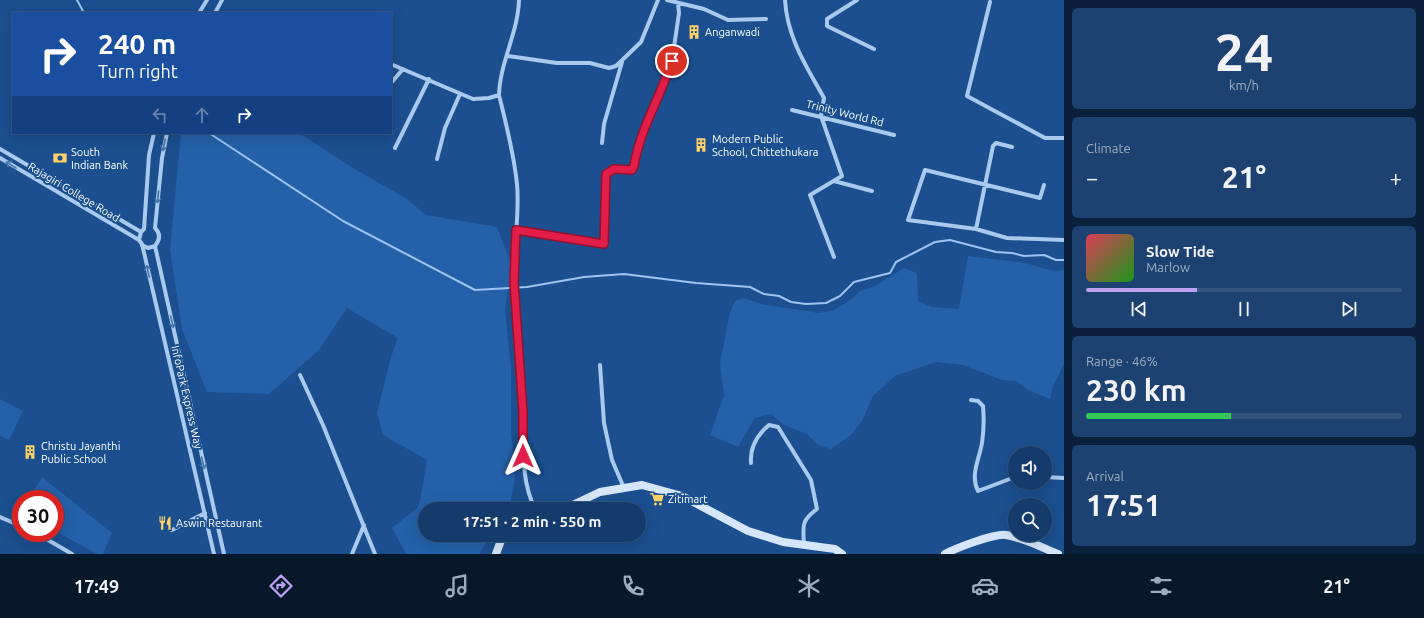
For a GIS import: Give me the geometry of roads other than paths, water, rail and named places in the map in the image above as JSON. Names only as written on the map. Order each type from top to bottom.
[{"type":"street","points":[[201,12],[207,0]]},
{"type":"street","points":[[216,12],[222,0]]},
{"type":"street","points":[[519,0],[519,14],[508,56],[499,81],[499,94],[517,184],[514,282],[523,412],[523,456],[527,488],[533,502]]},
{"type":"street","points":[[508,56],[568,64],[590,63],[609,68],[622,62],[645,36],[658,0]]},
{"type":"street","points":[[667,0],[704,9],[728,20],[766,19]]},
{"type":"street","points":[[785,0],[786,18],[794,43],[824,98],[821,116],[842,176],[810,195],[834,256]]},
{"type":"street","points":[[858,0],[827,19],[827,26],[874,49]]},
{"type":"street","points":[[990,2],[967,96],[1045,138],[1064,138]]},
{"type":"street","points":[[516,230],[604,244],[606,174],[614,169],[632,170],[634,166],[642,135],[666,80],[672,61],[679,13],[678,3]]},
{"type":"street","points":[[602,143],[604,124],[622,62]]},
{"type":"street","points":[[393,66],[460,94],[477,99],[489,98],[499,94]]},
{"type":"street","points":[[392,82],[403,69]]},
{"type":"street","points":[[395,148],[428,80]]},
{"type":"street","points":[[437,159],[445,128],[460,94]]},
{"type":"street","name":"Trinity World Rd","points":[[792,110],[894,135]]},
{"type":"street","name":"InfoPark Express Way","points":[[154,134],[149,155],[144,228],[140,232],[141,242],[214,554]]},
{"type":"street","name":"InfoPark Express Way","points":[[167,134],[162,158],[155,228],[160,235],[155,246],[224,554]]},
{"type":"street","points":[[976,229],[994,144],[996,143],[1012,147]]},
{"type":"street","name":"Rajagiri College Road","points":[[0,149],[140,232]]},
{"type":"street","name":"Rajagiri College Road","points":[[0,158],[141,242]]},
{"type":"street","points":[[1044,185],[1040,198],[925,170],[908,220],[976,229],[1007,238],[1064,240]]},
{"type":"street","points":[[834,181],[872,191]]},
{"type":"street","points":[[141,242],[148,248],[155,246]]},
{"type":"street","points":[[600,365],[604,423],[612,460],[624,488]]},
{"type":"street","points":[[300,375],[323,425],[375,554]]},
{"type":"street","points":[[971,400],[978,401],[983,406],[984,418],[982,443],[974,482],[978,491],[1008,480]]},
{"type":"street","points":[[751,463],[750,454],[754,443],[764,429],[769,425],[778,427],[811,480],[817,508],[805,519],[803,523],[804,545]]},
{"type":"street","points":[[1052,477],[1064,478]]},
{"type":"street","points":[[579,502],[600,492],[642,485],[674,492],[748,531],[783,542],[836,549],[842,554]]},
{"type":"street","points":[[172,530],[205,513]]},
{"type":"street","points":[[0,518],[12,523]]},
{"type":"street","points":[[352,554],[364,525]]},
{"type":"street","points":[[945,554],[957,547],[1004,535],[1028,541],[1058,554]]},
{"type":"street","points":[[51,542],[72,554]]},
{"type":"street","points":[[496,554],[500,542]]},
{"type":"waterway","points":[[77,0],[83,12]]},
{"type":"waterway","points":[[211,134],[343,221],[475,290],[527,287],[584,277],[624,274],[696,283],[750,287],[764,294],[779,296],[791,302],[806,304],[826,303],[840,296],[854,282],[890,273],[896,262],[935,242],[950,240],[996,252],[1012,253],[1024,256],[1044,255],[1056,260],[1064,260]]},
{"type":"place","name":"Anganwadi","points":[[694,32]]},
{"type":"place","name":"Modern Public School, Chittethukara","points":[[701,145]]},
{"type":"place","name":"South Indian Bank","points":[[60,158]]},
{"type":"place","name":"Christu Jayanthi Public School","points":[[30,452]]},
{"type":"place","name":"Zitimart","points":[[657,499]]},
{"type":"place","name":"Aswin Restaurant","points":[[165,523]]}]
